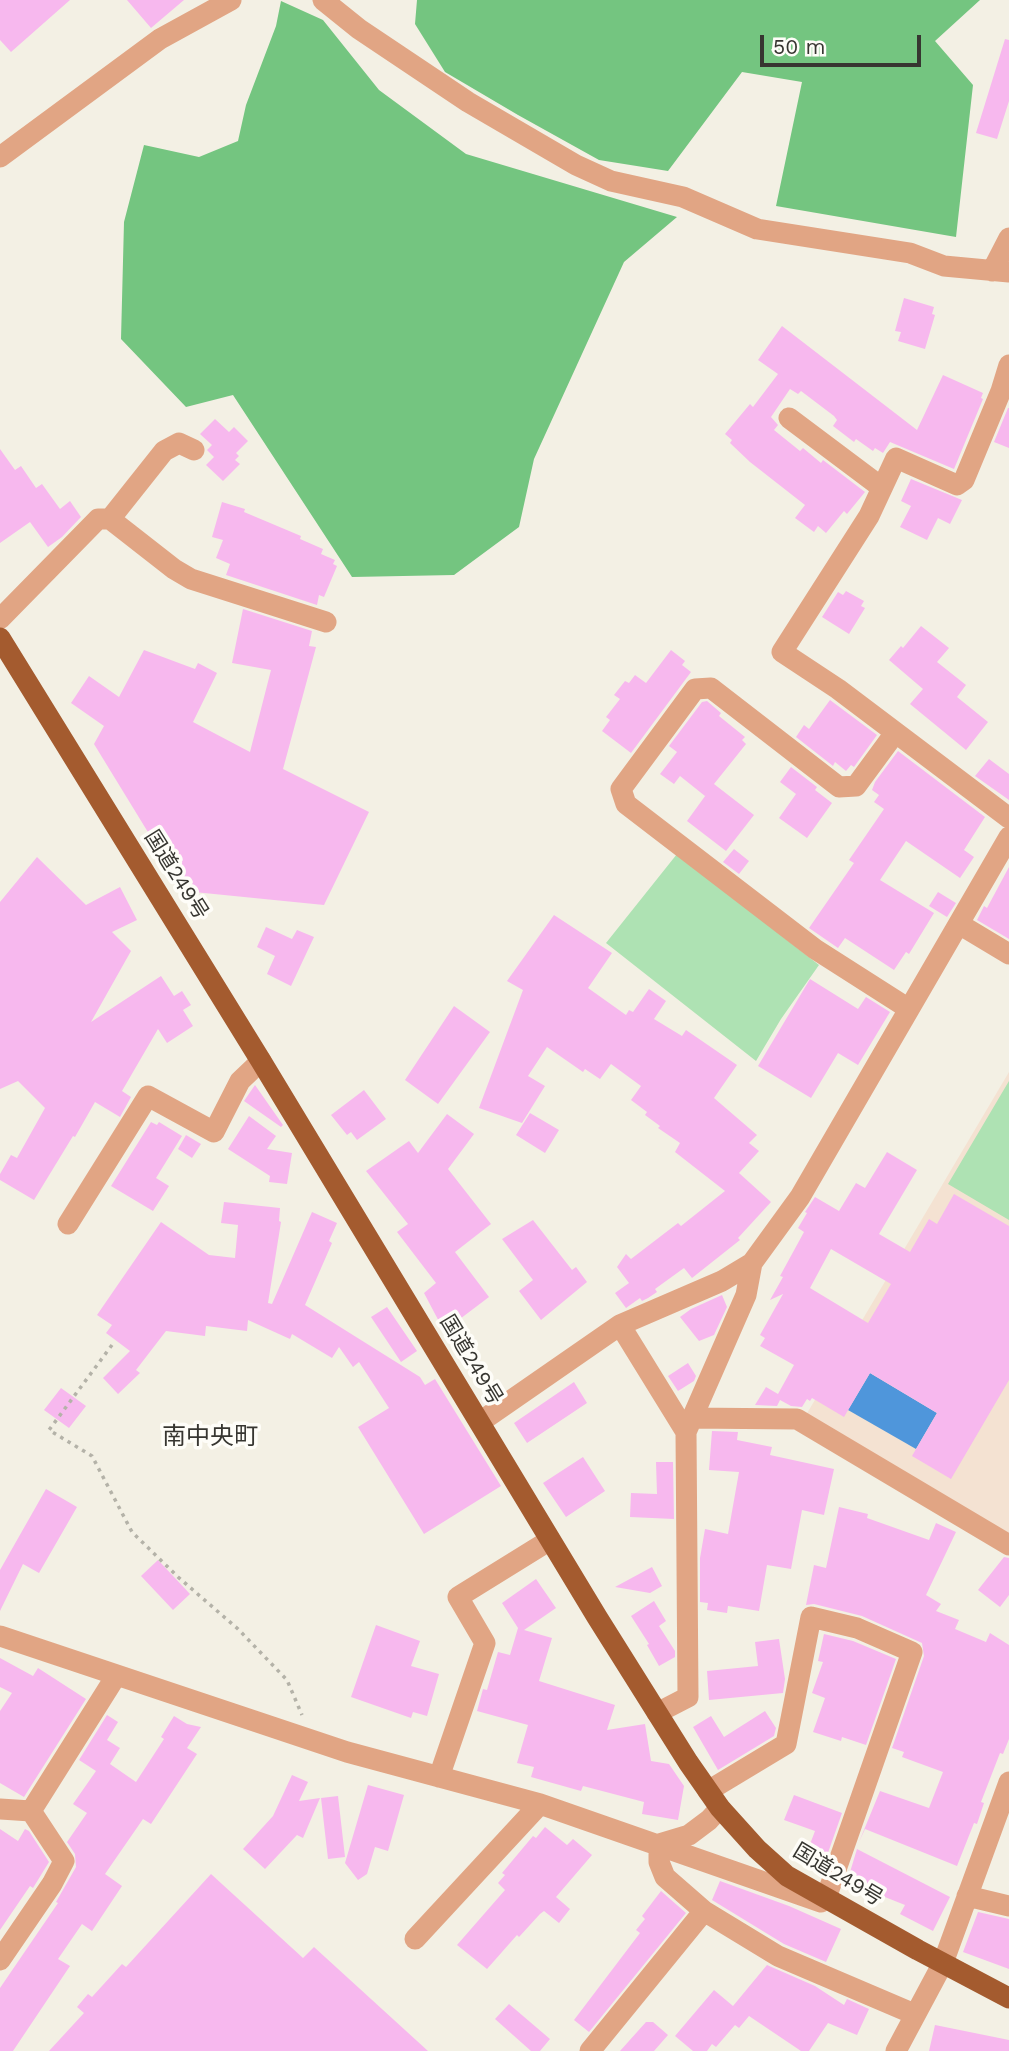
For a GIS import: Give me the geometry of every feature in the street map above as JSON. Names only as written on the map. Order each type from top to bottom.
[{"type":"highway","name":"国道249号","points":[[0,638],[261,1061],[550,1540],[714,1800],[757,1849],[787,1876],[1009,1998]]},
{"type":"street","points":[[0,157],[160,39],[231,0]]},
{"type":"street","points":[[324,0],[359,29],[468,102],[576,165],[611,181],[683,197],[757,229],[910,253],[943,267],[1000,271],[1009,238]]},
{"type":"street","points":[[1009,365],[964,480],[957,485],[896,458],[869,516],[782,652],[838,689],[1009,818]]},
{"type":"street","points":[[789,418],[881,487]]},
{"type":"street","points":[[110,519],[164,451],[179,443],[194,450]]},
{"type":"street","points":[[0,619],[98,519],[110,519],[191,579],[326,622]]},
{"type":"street","points":[[895,733],[856,786],[839,787],[711,688],[695,689],[621,789],[626,804],[815,949],[909,1009]]},
{"type":"street","points":[[480,1422],[620,1325],[722,1281],[751,1262],[800,1196],[1007,844]]},
{"type":"street","points":[[959,924],[1009,954]]},
{"type":"street","points":[[68,1224],[148,1096],[214,1132],[240,1081],[261,1061]]},
{"type":"street","points":[[657,1713],[688,1697],[688,1425],[746,1295],[751,1262]]},
{"type":"street","points":[[620,1325],[688,1425]]},
{"type":"street","points":[[688,1425],[797,1419],[1009,1545]]},
{"type":"street","points":[[439,1777],[485,1643],[457,1597],[550,1540]]},
{"type":"street","points":[[659,1844],[690,1835],[709,1820],[714,1800],[786,1744],[811,1617],[857,1628],[912,1652],[826,1898]]},
{"type":"street","points":[[0,1636],[310,1740],[540,1804],[853,1913]]},
{"type":"street","points":[[31,1811],[116,1676]]},
{"type":"street","points":[[896,2051],[943,1963],[1009,1782]]},
{"type":"street","points":[[415,1940],[540,1804]]},
{"type":"street","points":[[0,1809],[31,1811]]},
{"type":"street","points":[[0,1961],[52,1884],[64,1861],[31,1811]]},
{"type":"street","points":[[659,1844],[659,1861],[665,1877],[704,1911],[778,1956],[914,2014]]},
{"type":"street","points":[[967,1896],[1009,1906]]},
{"type":"street","points":[[590,2051],[704,1911]]},
{"type":"path","points":[[112,1345],[49,1430],[92,1456],[132,1532],[178,1577],[238,1629],[287,1680],[310,1740]]},
{"type":"shaded area","points":[[1009,1072],[1009,1537],[806,1415]]},
{"type":"green space","points":[[417,0],[980,0],[935,41],[973,85],[956,237],[776,206],[802,82],[742,72],[668,171],[599,160],[445,72],[415,24]]},
{"type":"green space","points":[[281,1],[323,20],[379,90],[466,154],[677,217],[624,262],[534,459],[519,527],[454,575],[352,577],[233,395],[186,407],[121,339],[124,222],[144,145],[199,157],[238,141],[246,105],[276,26]]},
{"type":"green space","points":[[677,854],[819,965],[781,1019],[756,1061],[606,943]]},
{"type":"green space","points":[[1009,1081],[1009,1220],[948,1184]]},
{"type":"water","points":[[870,1373],[937,1413],[916,1449],[848,1410]]},
{"type":"building","points":[[0,0],[70,0],[11,52],[0,40]]},
{"type":"building","points":[[127,0],[184,0],[151,28]]},
{"type":"building","points":[[1005,39],[1009,40],[1009,101],[997,139],[976,133]]},
{"type":"building","points":[[904,298],[934,307],[932,314],[935,315],[925,349],[898,341],[901,332],[895,331]]},
{"type":"building","points":[[782,326],[917,430],[943,375],[983,393],[983,399],[954,469],[890,442],[883,453],[875,448],[873,451],[856,439],[854,442],[833,426],[837,420],[834,416],[801,391],[798,394],[790,389],[771,417],[778,425],[774,430],[800,451],[803,448],[821,463],[823,460],[865,492],[847,514],[844,511],[826,533],[818,526],[814,532],[795,518],[805,505],[750,462],[730,443],[732,440],[725,434],[750,404],[753,407],[778,374],[758,360]]},
{"type":"building","points":[[1009,408],[1009,448],[994,442]]},
{"type":"building","points":[[215,419],[229,432],[234,427],[248,441],[236,453],[239,456],[235,460],[240,464],[223,481],[206,465],[214,457],[207,450],[212,445],[200,434]]},
{"type":"building","points":[[0,449],[15,470],[21,466],[36,488],[42,484],[60,509],[70,501],[81,517],[48,547],[30,522],[0,543]]},
{"type":"building","points":[[911,479],[962,500],[950,524],[938,518],[927,540],[900,527],[911,506],[901,501]]},
{"type":"building","points":[[222,502],[245,509],[244,512],[301,536],[300,539],[323,549],[321,554],[335,560],[333,564],[337,566],[324,597],[319,595],[317,605],[226,575],[230,564],[216,558],[223,540],[212,537]]},
{"type":"building","points":[[846,591],[864,601],[861,606],[865,608],[849,634],[822,617],[838,592],[843,595]]},
{"type":"building","points":[[243,609],[312,631],[309,646],[316,647],[283,769],[369,812],[324,905],[184,891],[94,744],[104,726],[71,703],[89,676],[119,697],[144,650],[195,669],[198,663],[217,673],[193,722],[250,752],[271,670],[232,663]]},
{"type":"building","points":[[921,626],[949,648],[937,662],[966,685],[957,697],[988,722],[966,750],[910,704],[923,689],[889,660]]},
{"type":"building","points":[[671,650],[685,661],[682,665],[691,672],[631,753],[602,731],[610,720],[606,717],[620,699],[614,695],[625,681],[629,683],[635,675],[646,683]]},
{"type":"building","points":[[830,700],[877,735],[854,767],[851,765],[846,771],[835,762],[833,766],[796,737],[804,725],[809,729]]},
{"type":"building","points":[[707,701],[721,713],[719,716],[745,737],[742,740],[746,744],[714,784],[754,815],[726,851],[687,821],[708,792],[705,796],[680,776],[674,784],[660,774],[677,752],[669,746],[702,702]]},
{"type":"building","points":[[898,751],[985,817],[964,850],[974,857],[960,878],[906,841],[880,880],[934,913],[909,954],[906,952],[894,970],[845,938],[838,948],[809,928],[854,863],[849,860],[884,809],[874,802],[879,795],[872,790]]},
{"type":"building","points":[[989,759],[1009,774],[1009,800],[975,776]]},
{"type":"building","points":[[791,767],[817,787],[815,790],[832,803],[807,838],[779,818],[796,794],[780,782]]},
{"type":"building","points":[[734,849],[749,861],[739,874],[723,862]]},
{"type":"building","points":[[37,857],[86,905],[120,887],[137,920],[112,932],[131,951],[91,1022],[161,976],[174,996],[182,991],[191,1005],[183,1010],[193,1026],[167,1043],[158,1029],[122,1091],[131,1097],[120,1117],[95,1102],[34,1200],[0,1180],[0,1174],[11,1155],[17,1158],[45,1108],[18,1081],[0,1089],[0,902]]},
{"type":"building","points":[[1009,867],[1009,939],[977,920],[984,906],[987,908]]},
{"type":"building","points":[[938,892],[956,903],[947,917],[929,906]]},
{"type":"building","points":[[554,915],[612,953],[588,988],[626,1015],[629,1010],[633,1012],[649,989],[666,1001],[654,1019],[682,1036],[686,1030],[737,1065],[714,1098],[757,1135],[749,1143],[759,1151],[739,1173],[771,1202],[738,1238],[740,1240],[692,1278],[684,1268],[655,1289],[657,1292],[642,1301],[640,1298],[626,1308],[615,1293],[629,1283],[617,1267],[626,1254],[631,1259],[678,1223],[681,1226],[725,1191],[675,1152],[680,1143],[658,1128],[660,1126],[645,1115],[647,1112],[631,1100],[641,1086],[611,1064],[600,1079],[585,1069],[583,1072],[547,1047],[528,1076],[545,1086],[522,1123],[479,1108],[523,990],[507,981]]},
{"type":"building","points":[[266,927],[292,939],[297,930],[314,937],[291,986],[267,974],[275,956],[257,947]]},
{"type":"building","points":[[810,979],[858,1009],[866,997],[890,1012],[858,1065],[838,1053],[811,1098],[758,1066]]},
{"type":"building","points":[[454,1006],[490,1032],[438,1104],[405,1080]]},
{"type":"building","points":[[255,1085],[283,1125],[281,1127],[244,1101]]},
{"type":"building","points":[[364,1090],[386,1119],[357,1140],[351,1132],[347,1135],[331,1115]]},
{"type":"building","points":[[530,1113],[559,1130],[545,1153],[516,1135]]},
{"type":"building","points":[[447,1114],[474,1134],[448,1169],[491,1224],[455,1252],[489,1297],[444,1331],[424,1293],[436,1283],[397,1232],[408,1224],[366,1171],[409,1141],[418,1153]]},
{"type":"building","points":[[249,1116],[276,1136],[267,1149],[292,1153],[287,1184],[269,1182],[270,1176],[228,1149]]},
{"type":"building","points":[[151,1122],[157,1125],[159,1122],[182,1136],[156,1178],[169,1186],[153,1211],[111,1186]]},
{"type":"building","points":[[186,1135],[201,1144],[192,1158],[178,1149]]},
{"type":"building","points":[[887,1152],[917,1170],[879,1234],[910,1252],[929,1219],[937,1224],[954,1194],[1009,1226],[1009,1380],[951,1479],[912,1456],[937,1413],[870,1373],[844,1417],[812,1398],[810,1401],[807,1399],[802,1407],[791,1406],[780,1400],[777,1406],[755,1405],[766,1387],[778,1394],[794,1365],[760,1346],[765,1338],[760,1335],[783,1294],[770,1300],[804,1232],[798,1228],[807,1213],[805,1212],[815,1197],[839,1211],[856,1183],[865,1188]],"holes":[[[831,1249],[891,1284],[868,1323],[810,1288]]]},
{"type":"building","points":[[224,1202],[280,1208],[281,1222],[268,1303],[272,1304],[312,1212],[337,1223],[329,1241],[332,1243],[305,1305],[420,1377],[425,1385],[435,1379],[501,1486],[424,1534],[358,1427],[389,1408],[359,1362],[353,1367],[339,1347],[332,1358],[292,1334],[290,1339],[248,1320],[247,1331],[206,1326],[205,1336],[166,1331],[136,1370],[140,1373],[118,1394],[103,1378],[130,1351],[106,1333],[112,1325],[97,1315],[161,1222],[209,1255],[235,1258],[238,1225],[221,1223]]},
{"type":"building","points":[[533,1220],[572,1270],[576,1267],[587,1282],[541,1320],[519,1291],[533,1280],[502,1239]]},
{"type":"building","points":[[722,1295],[727,1307],[714,1335],[699,1341],[680,1317]]},
{"type":"building","points":[[387,1307],[417,1351],[401,1362],[371,1317]]},
{"type":"building","points":[[688,1363],[696,1376],[694,1381],[678,1391],[668,1376]]},
{"type":"building","points":[[574,1382],[587,1403],[527,1443],[514,1423]]},
{"type":"building","points":[[61,1388],[86,1406],[69,1428],[44,1410]]},
{"type":"building","points":[[712,1431],[738,1432],[737,1440],[772,1447],[770,1455],[834,1469],[824,1515],[802,1510],[791,1569],[767,1565],[759,1611],[728,1606],[727,1613],[707,1610],[708,1603],[700,1602],[700,1558],[705,1529],[728,1534],[739,1472],[709,1470]]},
{"type":"building","points":[[583,1457],[605,1491],[566,1517],[543,1483]]},
{"type":"building","points":[[656,1462],[673,1462],[674,1519],[630,1517],[631,1493],[657,1494]]},
{"type":"building","points":[[46,1489],[77,1507],[39,1573],[23,1564],[0,1611],[0,1570]]},
{"type":"building","points":[[839,1507],[868,1514],[867,1518],[929,1540],[936,1523],[956,1532],[926,1595],[941,1604],[936,1611],[959,1620],[955,1629],[986,1642],[990,1633],[1009,1645],[1009,1739],[1003,1754],[1000,1753],[981,1802],[984,1803],[977,1824],[974,1823],[957,1866],[865,1829],[859,1842],[880,1791],[929,1808],[943,1772],[902,1757],[904,1752],[892,1748],[924,1656],[922,1643],[862,1616],[814,1604],[806,1605],[814,1565],[826,1568]]},
{"type":"building","points":[[1004,1557],[1009,1558],[1009,1595],[1000,1607],[978,1590]]},
{"type":"building","points":[[158,1560],[190,1594],[173,1610],[141,1576]]},
{"type":"building","points":[[652,1567],[662,1586],[650,1593],[615,1587]]},
{"type":"building","points":[[536,1579],[556,1608],[524,1630],[552,1638],[539,1681],[615,1705],[607,1730],[645,1724],[651,1761],[669,1764],[684,1786],[678,1820],[642,1814],[644,1802],[583,1786],[581,1791],[531,1777],[534,1767],[517,1763],[528,1725],[477,1711],[483,1689],[487,1690],[498,1652],[510,1655],[518,1628],[502,1603]]},
{"type":"building","points":[[654,1601],[666,1621],[659,1626],[675,1651],[675,1657],[659,1666],[631,1616]]},
{"type":"building","points":[[376,1625],[420,1641],[411,1666],[439,1674],[427,1716],[413,1712],[411,1718],[351,1697]]},
{"type":"building","points":[[824,1634],[853,1641],[896,1659],[866,1745],[813,1732],[825,1698],[812,1693],[823,1662],[818,1661]]},
{"type":"building","points":[[779,1639],[785,1679],[783,1693],[709,1700],[707,1671],[758,1666],[755,1642]]},
{"type":"building","points":[[0,1658],[33,1676],[38,1668],[86,1699],[24,1797],[0,1783],[0,1711],[12,1693],[0,1687]]},
{"type":"building","points":[[765,1711],[776,1728],[774,1736],[718,1770],[693,1727],[711,1716],[724,1737]]},
{"type":"building","points":[[107,1715],[118,1722],[107,1740],[120,1748],[110,1764],[136,1782],[164,1739],[161,1737],[174,1716],[187,1724],[201,1727],[187,1748],[197,1754],[151,1824],[143,1819],[105,1874],[122,1886],[92,1931],[82,1924],[58,1959],[70,1966],[13,2051],[0,2051],[0,1988],[58,1903],[56,1902],[76,1867],[75,1854],[67,1842],[87,1813],[73,1804],[96,1771],[79,1760]]},
{"type":"building","points":[[292,1775],[308,1782],[299,1801],[320,1798],[303,1838],[297,1835],[265,1869],[243,1849],[273,1816]]},
{"type":"building","points":[[368,1785],[404,1795],[388,1851],[375,1847],[367,1874],[358,1880],[345,1863]]},
{"type":"building","points":[[794,1795],[842,1813],[823,1867],[804,1860],[815,1831],[784,1820]]},
{"type":"building","points":[[338,1796],[345,1857],[328,1859],[321,1798]]},
{"type":"building","points":[[545,1827],[567,1845],[573,1839],[592,1855],[556,1897],[570,1909],[559,1923],[544,1911],[519,1937],[517,1935],[487,1969],[457,1945],[505,1890],[498,1883],[505,1875],[502,1873],[533,1836],[536,1838]]},
{"type":"building","points":[[0,1829],[18,1841],[25,1829],[29,1831],[49,1862],[33,1888],[30,1886],[0,1930]]},
{"type":"building","points":[[857,1849],[950,1897],[933,1931],[900,1914],[905,1905],[847,1882]]},
{"type":"building","points":[[211,1874],[303,1958],[314,1947],[428,2051],[49,2051],[84,2013],[77,2007],[88,1994],[92,1997],[122,1964],[126,1967]]},
{"type":"building","points":[[720,1881],[789,1906],[841,1929],[826,1962],[784,1944],[712,1900]]},
{"type":"building","points":[[661,1891],[686,1913],[589,2032],[574,2020],[640,1933],[636,1930],[645,1919],[642,1916]]},
{"type":"building","points":[[978,1912],[1009,1919],[1009,1969],[963,1952]]},
{"type":"building","points":[[767,1965],[815,1986],[844,2005],[847,1999],[869,2009],[857,2035],[828,2023],[809,2051],[801,2051],[749,2016],[739,2028],[735,2025],[716,2047],[712,2044],[707,2051],[693,2051],[675,2036],[714,1990],[733,2006]]},
{"type":"building","points":[[509,2004],[550,2039],[540,2051],[531,2051],[495,2019]]},
{"type":"building","points":[[646,2022],[653,2022],[668,2035],[654,2051],[620,2051]]},
{"type":"building","points":[[935,2025],[1009,2040],[1009,2051],[929,2051]]},
{"type":"district","name":"南中央町","points":[[210,1437]]}]
